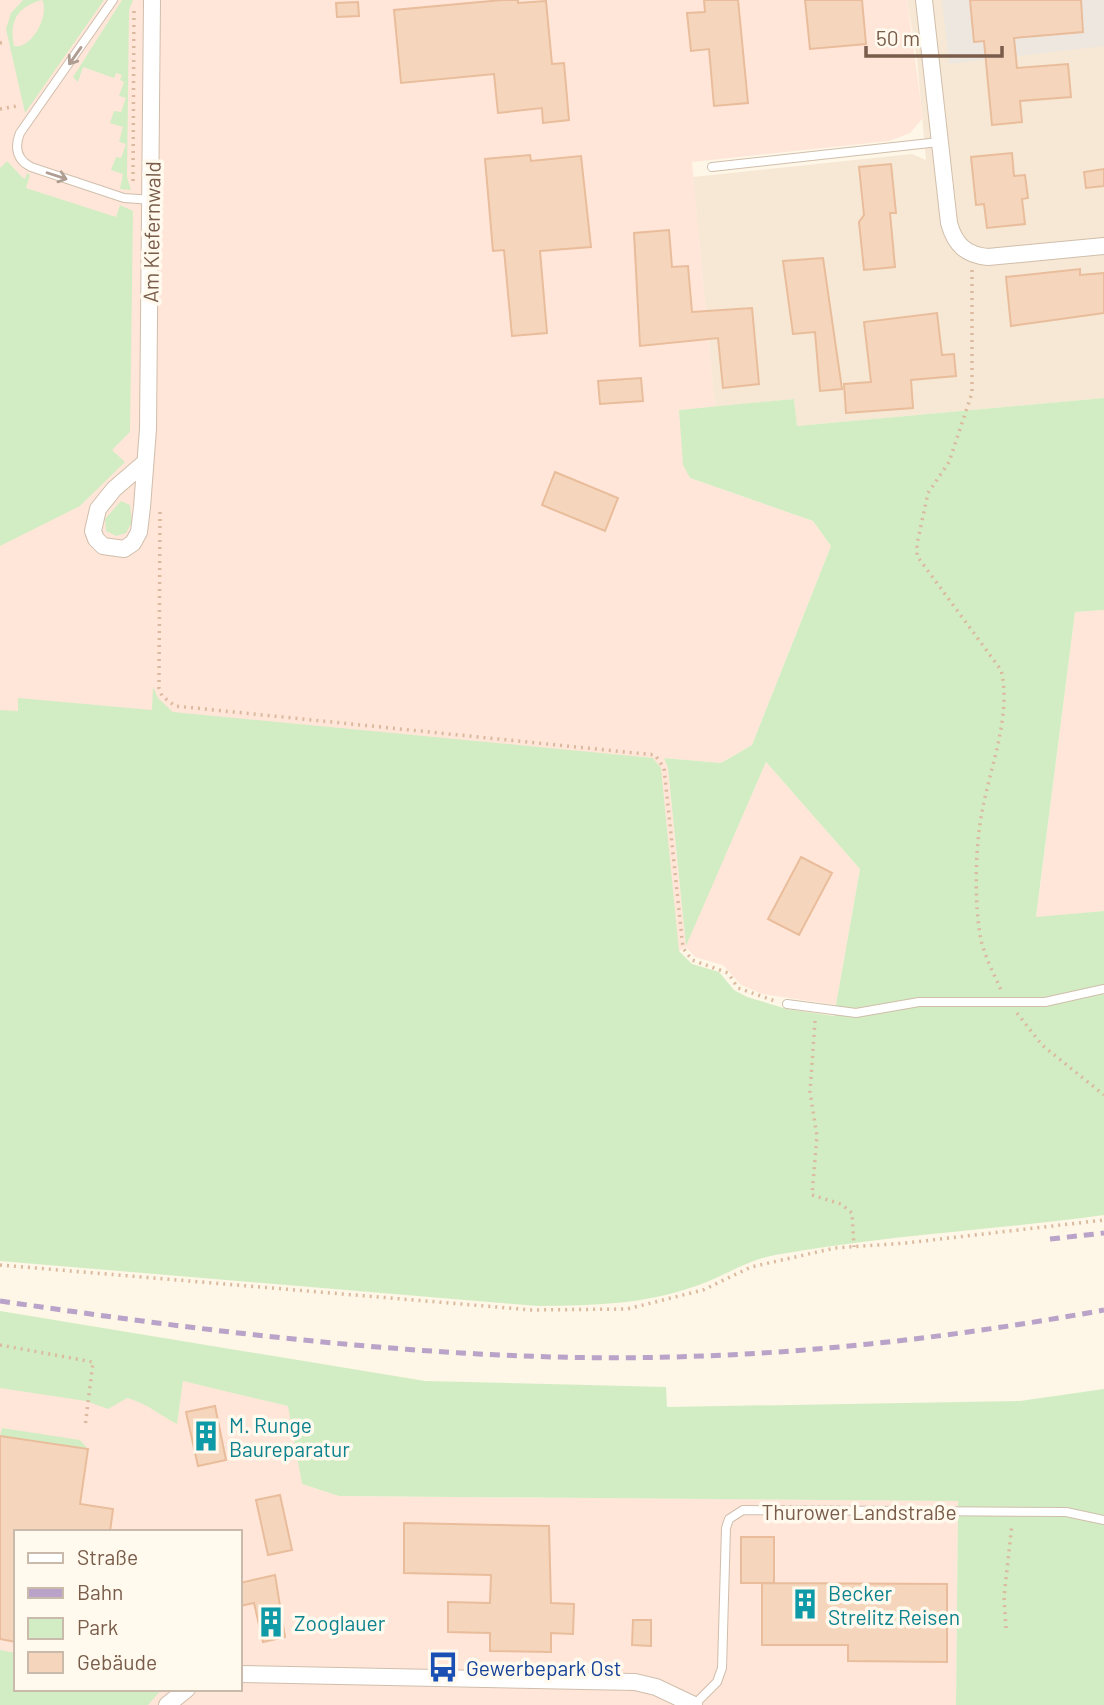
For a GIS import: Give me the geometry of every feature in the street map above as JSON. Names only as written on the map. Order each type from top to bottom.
[{"type":"street","name":"Am Kiefernwald","points":[[143,464],[114,489],[99,509],[93,531],[96,540],[103,546],[124,549],[133,543],[139,532],[148,429],[143,200],[152,0]]},
{"type":"street","points":[[923,0],[952,234],[958,244],[974,256],[988,257],[1104,246]]},
{"type":"street","points":[[242,1674],[635,1682],[656,1686],[694,1705]]},
{"type":"street","points":[[167,1705],[184,1691]]},
{"type":"lane","points":[[113,0],[20,133],[17,153],[31,167],[143,200]]},
{"type":"lane","points":[[712,167],[939,142]]},
{"type":"lane","points":[[787,1003],[856,1013],[919,1002],[1045,1002],[1104,989]]},
{"type":"lane","name":"Thurower Landstraße","points":[[694,1705],[716,1682],[722,1668],[726,1528],[735,1513],[743,1510],[1066,1511],[1104,1520]]},
{"type":"path","points":[[137,0],[132,25],[131,176],[143,200]]},
{"type":"path","points":[[0,109],[17,106]]},
{"type":"path","points":[[974,256],[971,276],[972,393],[949,462],[928,493],[917,544],[922,567],[1000,670],[1004,687],[996,748],[981,815],[977,888],[981,938],[1007,1002],[1042,1045],[1104,1095]]},
{"type":"path","points":[[160,507],[159,688],[167,702],[175,706],[655,755],[664,768],[683,948],[687,956],[722,969],[738,988],[748,994],[787,1003]]},
{"type":"path","points":[[817,1008],[810,1092],[817,1136],[812,1195],[841,1204],[852,1213],[853,1247]]},
{"type":"path","points":[[0,1265],[519,1310],[613,1309],[646,1306],[703,1290],[770,1261],[853,1247],[1104,1220]]},
{"type":"path","points":[[0,1345],[93,1363],[85,1427]]},
{"type":"path","points":[[1006,1628],[1004,1597],[1012,1511]]},
{"type":"shaded area","points":[[0,0],[907,0],[923,118],[910,133],[889,141],[692,162],[715,407],[679,410],[690,478],[813,521],[831,546],[752,745],[721,763],[664,758],[668,768],[686,944],[766,762],[860,869],[836,1005],[762,994],[741,985],[723,965],[695,957],[686,947],[679,951],[684,1001],[0,1212]]},
{"type":"shaded area","points":[[907,0],[1104,0],[1104,398],[797,426],[794,399],[715,407],[693,177],[912,154],[926,160],[917,59]]},
{"type":"shaded area","points":[[942,0],[1104,0],[1104,46],[949,64]]},
{"type":"shaded area","points":[[1104,610],[1104,911],[1036,918],[1075,612]]},
{"type":"shaded area","name":"Gewerbepark Ost","points":[[0,1352],[117,1401],[127,1398],[139,1401],[177,1423],[183,1380],[289,1406],[302,1484],[339,1496],[958,1501],[956,1705],[0,1705]]},
{"type":"green space","points":[[23,0],[42,0],[104,0],[25,113],[6,29],[11,13]],"holes":[[[42,0],[44,14],[33,37],[21,46],[14,46],[13,29],[17,16],[33,3]]]},
{"type":"green space","points":[[122,0],[133,0],[129,10],[127,177],[131,190],[120,189],[123,174],[111,170],[116,157],[121,158],[126,144],[119,142],[123,127],[110,123],[114,111],[121,112],[126,98],[119,96],[124,82],[120,80],[122,75],[116,73],[114,78],[83,67],[78,82],[73,77]]},
{"type":"green space","points":[[7,161],[25,179],[27,173],[30,175],[26,188],[116,217],[120,205],[133,211],[130,432],[112,450],[125,462],[80,506],[0,546],[0,168]]},
{"type":"green space","points":[[1104,398],[1104,610],[1075,612],[1036,917],[1104,911],[1104,1215],[857,1242],[775,1255],[706,1282],[657,1297],[579,1305],[538,1306],[0,1261],[0,710],[18,711],[18,698],[152,710],[153,687],[158,698],[173,712],[653,758],[661,768],[679,951],[692,964],[719,972],[734,990],[747,997],[787,1009],[834,1016],[860,869],[766,762],[686,946],[668,768],[664,758],[721,763],[752,745],[831,546],[813,521],[690,478],[683,465],[679,410],[794,399],[797,426]]},
{"type":"green space","points":[[121,501],[130,505],[132,522],[126,533],[116,536],[106,531],[105,519]]},
{"type":"green space","points":[[0,1311],[425,1381],[666,1387],[667,1407],[1020,1401],[1104,1389],[1104,1705],[956,1705],[958,1501],[339,1496],[302,1484],[288,1406],[183,1381],[177,1424],[147,1406],[127,1398],[108,1409],[86,1401],[0,1388]]},
{"type":"green space","points":[[2,1428],[80,1440],[88,1449],[0,1436]]},
{"type":"green space","points":[[0,1650],[14,1653],[14,1691],[160,1691],[148,1705],[0,1705]]},
{"type":"building","points":[[518,0],[518,3],[546,1],[552,64],[564,63],[569,120],[543,123],[542,108],[498,113],[494,74],[401,83],[394,10]]},
{"type":"building","points":[[704,0],[738,0],[748,103],[714,106],[709,49],[691,51],[687,13],[705,12]]},
{"type":"building","points":[[805,0],[862,0],[866,44],[810,49]]},
{"type":"building","points":[[970,0],[1081,0],[1083,32],[1014,38],[1017,68],[1068,64],[1071,97],[1020,101],[1022,122],[992,125],[984,41],[974,42]]},
{"type":"building","points":[[358,2],[359,16],[337,17],[336,3]]},
{"type":"building","points":[[1012,153],[1014,176],[1025,175],[1028,198],[1022,199],[1025,224],[987,228],[984,204],[976,205],[971,157]]},
{"type":"building","points":[[530,155],[531,161],[581,156],[591,247],[540,251],[547,333],[512,336],[504,250],[493,251],[485,159]]},
{"type":"building","points":[[891,164],[896,213],[890,213],[895,267],[864,270],[859,222],[864,215],[859,167]]},
{"type":"building","points":[[1104,169],[1104,186],[1086,188],[1084,172]]},
{"type":"building","points":[[669,230],[672,267],[688,266],[692,312],[752,308],[759,384],[723,388],[718,338],[640,346],[634,233]]},
{"type":"building","points":[[823,258],[842,389],[820,391],[815,332],[793,334],[783,261]]},
{"type":"building","points":[[1080,269],[1080,275],[1104,273],[1104,313],[1011,326],[1006,277]]},
{"type":"building","points":[[937,313],[942,355],[954,354],[956,376],[911,380],[913,408],[846,413],[844,384],[871,382],[864,322]]},
{"type":"building","points":[[641,378],[643,401],[600,404],[598,381]]},
{"type":"building","points":[[555,472],[618,498],[605,531],[542,505]]},
{"type":"building","points":[[801,857],[832,873],[799,935],[768,919]]},
{"type":"building","name":"M. Runge Baureparatur","points":[[215,1406],[226,1460],[198,1466],[186,1412]]},
{"type":"building","points":[[0,1436],[88,1449],[80,1504],[113,1509],[110,1530],[14,1530],[14,1642],[0,1639]]},
{"type":"building","points":[[280,1495],[292,1550],[268,1555],[256,1500]]},
{"type":"building","points":[[404,1523],[549,1526],[551,1603],[574,1604],[573,1634],[551,1633],[551,1652],[490,1651],[490,1633],[448,1632],[448,1602],[490,1603],[491,1575],[404,1573]]},
{"type":"building","points":[[741,1537],[774,1537],[774,1583],[741,1583]]},
{"type":"building","name":"Zooglauer","points":[[275,1575],[285,1637],[263,1642],[254,1603],[242,1606],[242,1583]]},
{"type":"building","points":[[762,1583],[947,1584],[947,1662],[848,1661],[848,1645],[762,1645]]},
{"type":"building","points":[[633,1620],[651,1620],[651,1646],[632,1645]]},
{"type":"railway","points":[[1050,1239],[1104,1233]]},
{"type":"railway","points":[[0,1301],[207,1329],[346,1344],[485,1354],[624,1358],[831,1348],[968,1332],[1104,1310]]},
{"type":"place","name":"M. Runge Baureparatur","points":[[206,1436]]},
{"type":"place","name":"Becker Strelitz Reisen","points":[[805,1604]]},
{"type":"place","name":"Zooglauer","points":[[271,1622]]},
{"type":"place","name":"Gewerbepark Ost","points":[[443,1667]]}]
